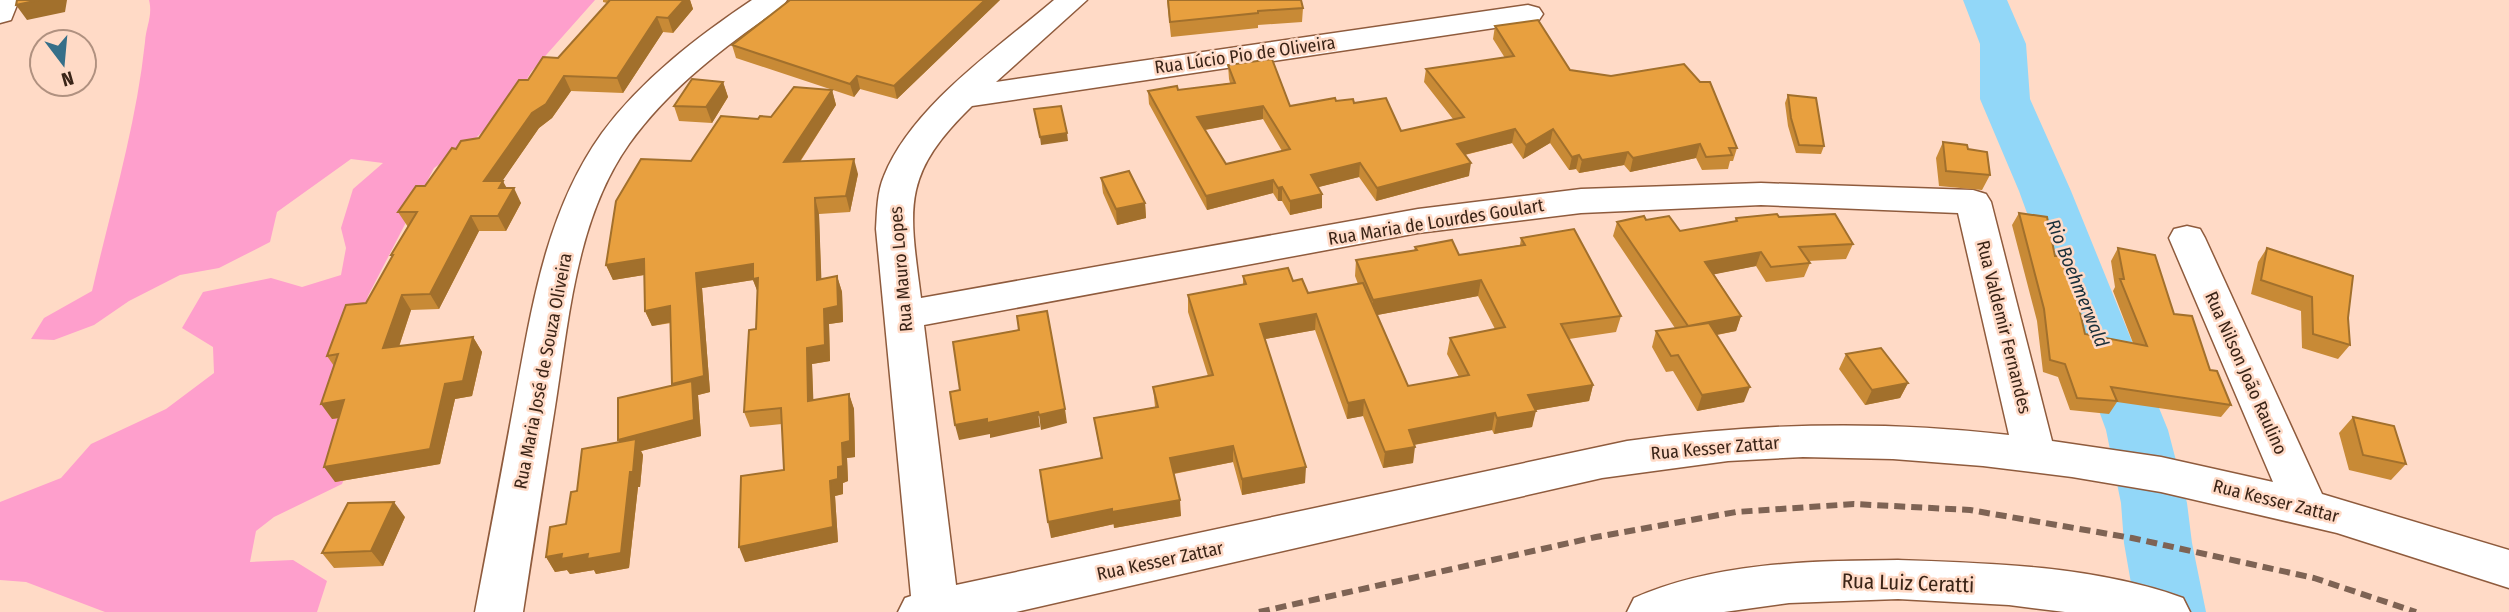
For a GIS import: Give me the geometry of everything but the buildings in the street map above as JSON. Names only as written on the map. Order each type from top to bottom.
[{"type":"street","points":[[0,14],[4,0]]},
{"type":"street","name":"Rua Maria José de Souza Oliveira","points":[[499,612],[555,285],[569,234],[584,194],[614,141],[667,82],[722,35],[772,0]]},
{"type":"street","name":"Rua Mauro Lopes","points":[[929,611],[905,315],[894,229],[895,197],[902,174],[913,153],[932,127],[1072,0]]},
{"type":"street","name":"Rua Lúcio Pio de Oliveira","points":[[963,97],[1528,14]]},
{"type":"street","name":"Rua Maria de Lourdes Goulart","points":[[905,315],[1418,221],[1581,201],[1673,195],[1775,194],[1973,202]]},
{"type":"street","name":"Rua Valdemir Fernandes","points":[[1973,202],[2034,453]]},
{"type":"street","name":"Rua Nilson João Raulino","points":[[2187,238],[2306,507]]},
{"type":"street","name":"Rua Kesser Zattar","points":[[929,611],[1602,461],[1649,454],[1802,441],[1894,443],[2034,453],[2128,467],[2306,507],[2509,569]]},
{"type":"street","name":"Rua Luiz Ceratti","points":[[1651,612],[1718,593],[1831,580],[1923,580],[2052,602],[2157,610]]},
{"type":"shaded area","points":[[149,0],[595,0],[531,72],[517,97],[474,140],[434,168],[368,296],[336,401],[356,447],[342,484],[274,517],[256,531],[250,562],[293,560],[327,581],[317,612],[105,612],[26,582],[0,580],[0,502],[61,478],[91,444],[166,409],[214,373],[213,347],[182,328],[203,292],[271,278],[302,287],[341,275],[346,248],[341,228],[353,189],[383,163],[351,159],[277,212],[270,242],[219,268],[180,275],[129,301],[94,325],[54,340],[31,339],[44,318],[92,291],[136,105],[150,16]]},
{"type":"waterway","name":"Rio Boehmerwald","points":[[1985,0],[2003,44],[2005,99],[2045,191],[2137,430],[2154,503],[2158,543],[2171,612]]},
{"type":"railway","points":[[1259,612],[1596,537],[1736,512],[1854,504],[1970,510],[2132,538],[2314,578],[2416,612]]}]
